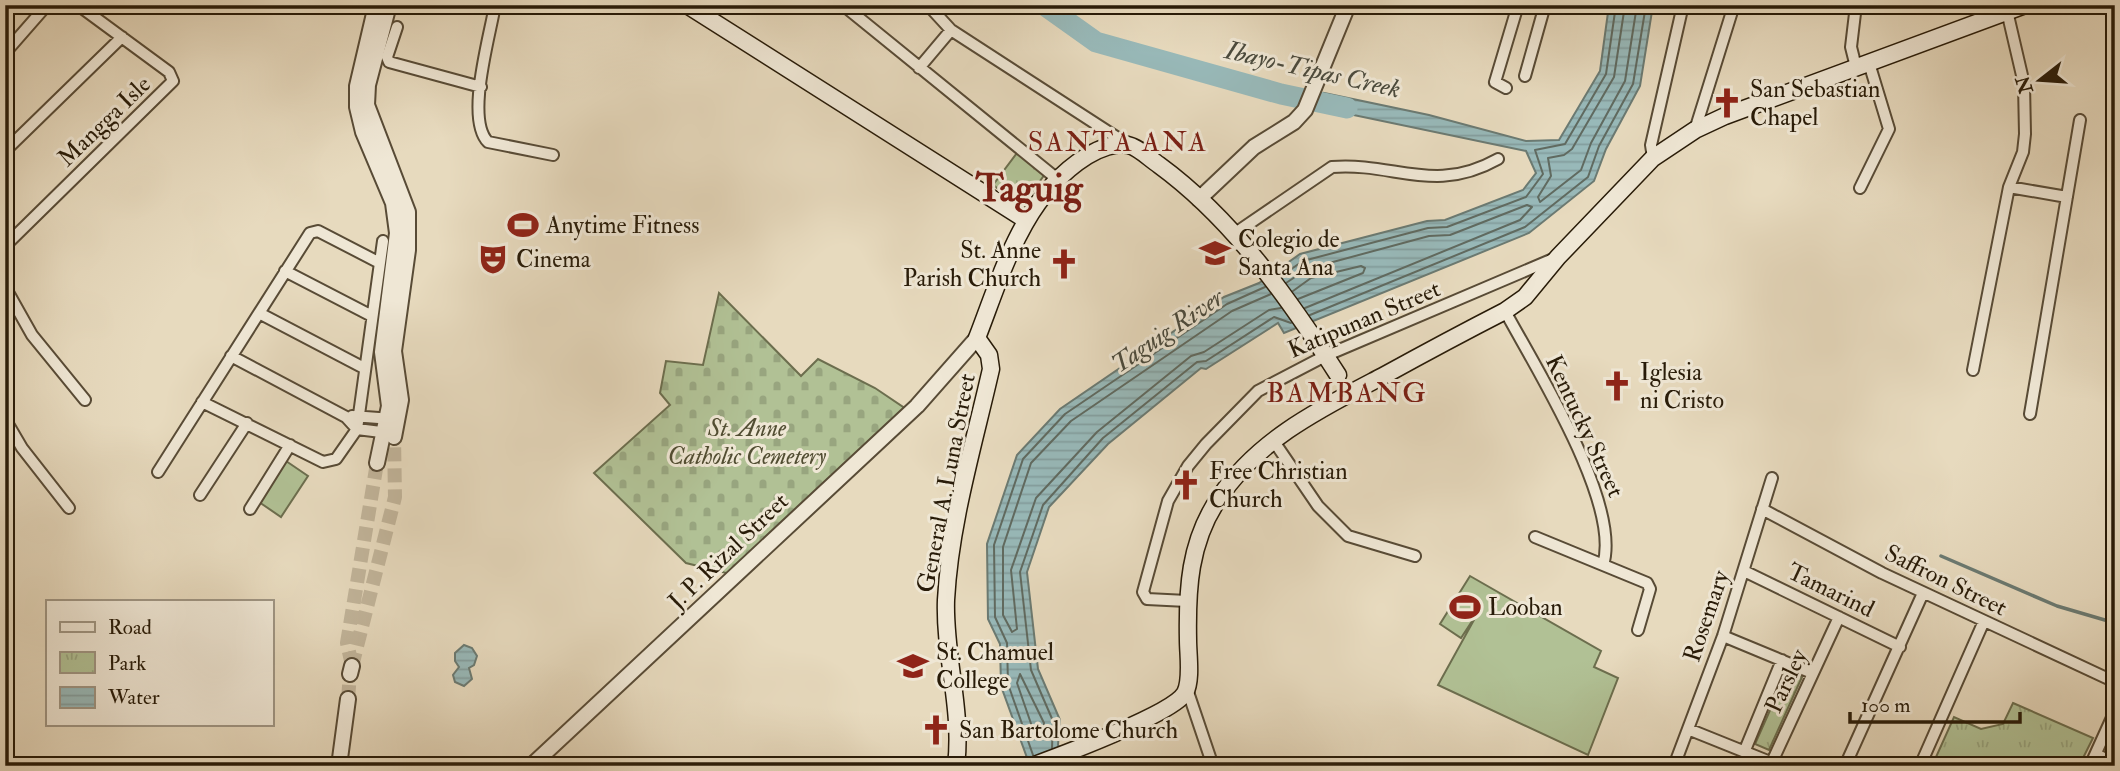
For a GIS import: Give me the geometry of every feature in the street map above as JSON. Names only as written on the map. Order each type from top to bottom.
[{"type":"main road","points":[[687,5],[1026,220]]},
{"type":"main road","points":[[1032,766],[1062,755],[1173,703],[1185,693],[1187,601],[1192,563],[1208,516],[1237,475],[1273,440],[1343,386],[1505,311],[1525,297],[1558,257],[1653,158],[1695,130],[2025,5]]},
{"type":"main road","points":[[1127,144],[1199,198],[1234,234],[1295,314],[1343,386]]},
{"type":"main road","name":"J. P. Rizal Street","points":[[978,338],[1010,250],[1026,220],[1056,178],[1093,152],[1127,144]]},
{"type":"main road","name":"General A. Luna Street","points":[[956,766],[958,704],[946,603],[957,523],[991,369],[989,355],[978,338]]},
{"type":"street","points":[[5,54],[47,5]]},
{"type":"street","name":"Mangga Isle","points":[[5,246],[171,85],[169,72],[78,5]]},
{"type":"street","points":[[376,5],[358,86],[357,107],[397,222],[382,352],[392,428]]},
{"type":"street","points":[[377,463],[401,400],[394,351],[408,250],[408,212],[367,105],[368,85],[389,5]]},
{"type":"street","points":[[495,5],[477,111],[485,140],[553,155]]},
{"type":"street","points":[[843,5],[1056,178]]},
{"type":"street","points":[[928,5],[950,30],[1127,144]]},
{"type":"street","points":[[1199,198],[1254,147],[1294,122],[1304,110],[1348,5]]},
{"type":"street","points":[[1506,88],[1495,82],[1518,5]]},
{"type":"street","points":[[1525,76],[1545,5]]},
{"type":"street","points":[[1653,158],[1651,145],[1683,5]]},
{"type":"street","points":[[1695,130],[1734,5]]},
{"type":"street","points":[[1856,5],[1851,47],[1863,65],[1889,129],[1860,188]]},
{"type":"street","points":[[1973,370],[2009,187],[2023,152],[2025,134],[2024,85],[2007,11]]},
{"type":"street","points":[[397,27],[387,57],[390,62],[481,87]]},
{"type":"street","points":[[919,68],[950,30]]},
{"type":"street","points":[[5,151],[122,37]]},
{"type":"street","points":[[2030,414],[2080,120]]},
{"type":"street","points":[[1234,234],[1321,171],[1332,167],[1436,177],[1470,172],[1497,159]]},
{"type":"street","points":[[2009,187],[2067,197]]},
{"type":"street","points":[[158,472],[313,230],[378,262]]},
{"type":"street","points":[[202,402],[323,462],[336,459],[357,429],[370,315],[383,242]]},
{"type":"street","name":"Katipunan Street","points":[[1187,601],[1147,599],[1143,592],[1168,501],[1194,459],[1258,391],[1325,356],[1558,257]]},
{"type":"street","points":[[285,271],[370,315]]},
{"type":"street","points":[[5,286],[32,335],[85,400]]},
{"type":"street","name":"Kentucky Street","points":[[1505,311],[1560,412],[1597,494],[1607,532],[1608,551],[1604,565]]},
{"type":"street","points":[[259,313],[364,368]]},
{"type":"street","name":"J. P. Rizal Street","points":[[531,766],[917,406],[978,338]]},
{"type":"street","points":[[231,356],[346,417],[357,429],[392,428]]},
{"type":"street","points":[[346,417],[358,415],[392,428]]},
{"type":"street","points":[[5,419],[22,448],[69,508]]},
{"type":"street","points":[[200,495],[247,423]]},
{"type":"street","points":[[1273,440],[1318,506],[1348,536],[1415,556]]},
{"type":"street","points":[[250,509],[290,445]]},
{"type":"street","name":"Rosemary","points":[[1674,766],[1723,636],[1772,478]]},
{"type":"street","name":"Saffron Street","points":[[1762,509],[1923,593],[2115,682]]},
{"type":"street","points":[[1535,537],[1650,586],[1638,630]]},
{"type":"street","name":"Tamarind","points":[[1744,570],[1900,648]]},
{"type":"street","points":[[1844,766],[1923,593]]},
{"type":"street","name":"Parsley","points":[[1776,764],[1812,673],[1839,617]]},
{"type":"street","points":[[1920,766],[1984,621]]},
{"type":"street","points":[[1723,636],[1812,673]]},
{"type":"street","points":[[1745,750],[1782,660]]},
{"type":"street","points":[[1186,686],[1213,766]]},
{"type":"street","points":[[339,766],[348,699]]},
{"type":"street","points":[[2090,766],[2115,711]]},
{"type":"street","points":[[1688,729],[1776,764]]},
{"type":"street","points":[[2096,754],[2115,764]]},
{"type":"green space","points":[[1017,153],[1045,174],[1022,206],[993,185]]},
{"type":"green space","name":"St. Anne Catholic Cemetery","points":[[719,293],[801,376],[818,359],[875,388],[906,409],[730,574],[686,563],[594,473],[670,405],[660,393],[666,361],[703,365]]},
{"type":"green space","points":[[286,461],[308,476],[281,517],[259,502]]},
{"type":"green space","points":[[1470,576],[1601,651],[1594,667],[1618,678],[1588,755],[1438,685],[1480,609],[1461,638],[1440,624]]},
{"type":"green space","points":[[1787,672],[1802,677],[1769,750],[1755,744]]},
{"type":"green space","points":[[2013,703],[2093,738],[2079,766],[1932,766],[1954,717],[1981,729],[2003,724]]},
{"type":"water","points":[[1609,5],[1653,5],[1640,86],[1606,149],[1594,181],[1529,233],[1284,333],[1278,323],[1206,369],[1201,368],[1108,444],[1049,507],[1027,572],[1038,669],[1060,720],[1058,745],[1071,766],[1030,766],[1001,686],[1000,644],[988,619],[987,544],[1017,455],[1060,409],[1224,297],[1259,283],[1300,254],[1427,221],[1445,220],[1523,190],[1536,173],[1526,151],[1320,108],[1324,93],[1429,115],[1526,141],[1559,140],[1600,71]]},
{"type":"water","points":[[464,645],[472,648],[477,656],[474,665],[469,668],[472,679],[464,686],[455,682],[453,675],[459,667],[455,661],[455,653]]},
{"type":"waterway","name":"Ibayo-Tipas Creek","points":[[1044,5],[1096,42],[1281,94],[1347,108]]},
{"type":"waterway","points":[[1941,556],[2057,606],[2115,623]]},
{"type":"tunnel","points":[[352,666],[395,497],[394,437]]},
{"type":"tunnel","points":[[352,665],[347,643],[377,463]]},
{"type":"tunnel","points":[[348,699],[350,674]]},
{"type":"place","name":"San Sebastian Chapel","points":[[1727,103]]},
{"type":"place","name":"Anytime Fitness","points":[[523,225]]},
{"type":"place","name":"Colegio de Santa Ana","points":[[1215,253]]},
{"type":"place","name":"Cinema","points":[[493,259]]},
{"type":"place","name":"St. Anne Parish Church","points":[[1064,264]]},
{"type":"place","name":"Iglesia ni Cristo","points":[[1617,386]]},
{"type":"place","name":"Free Christian Church","points":[[1186,485]]},
{"type":"place","name":"Looban","points":[[1465,607]]},
{"type":"place","name":"St. Chamuel College","points":[[913,666]]},
{"type":"place","name":"San Bartolome Church","points":[[936,730]]},
{"type":"district","name":"SANTA ANA","points":[[1118,141]]},
{"type":"district","name":"Taguig","points":[[1029,188]]},
{"type":"district","name":"BAMBANG","points":[[1347,392]]},
{"type":"water label","name":"Taguig River","points":[[1167,330]]}]
